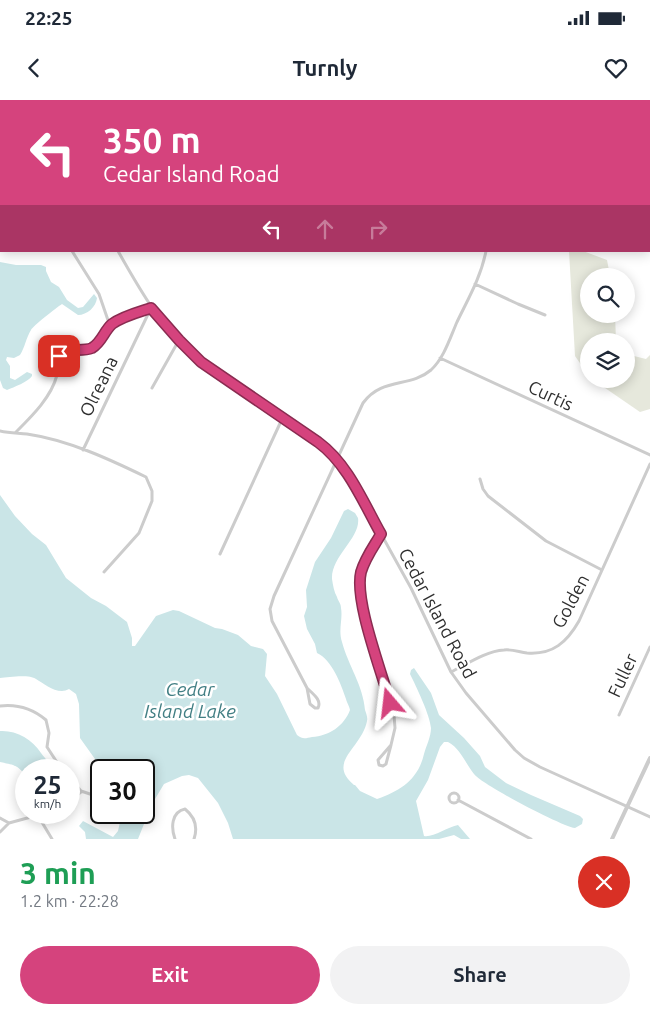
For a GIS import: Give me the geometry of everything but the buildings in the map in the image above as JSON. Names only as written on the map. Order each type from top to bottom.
[{"type":"street","points":[[73,252],[99,294],[110,326]]},
{"type":"street","name":"Cedar Island Road","points":[[119,252],[151,308],[204,365],[325,447],[337,459],[411,588],[451,672],[466,693],[520,755],[546,770],[650,817]]},
{"type":"street","points":[[307,688],[311,705],[318,708],[319,701],[307,688],[270,616],[270,607],[274,596],[359,410],[374,390],[412,379],[431,370],[440,358],[475,284],[483,266],[486,252]]},
{"type":"street","points":[[475,284],[546,315]]},
{"type":"street","points":[[14,434],[44,400],[51,389],[57,374],[61,351],[90,348],[103,337],[110,326],[151,308]]},
{"type":"street","name":"Olreana","points":[[83,450],[151,308]]},
{"type":"street","points":[[152,388],[179,340]]},
{"type":"street","name":"Curtis","points":[[440,358],[650,455]]},
{"type":"street","points":[[220,554],[282,419]]},
{"type":"street","points":[[0,431],[36,436],[83,450],[116,462],[146,477],[152,491],[152,501],[139,533],[104,572]]},
{"type":"street","name":"Golden","points":[[451,672],[489,654],[503,650],[536,653],[558,646],[570,637],[650,464]]},
{"type":"street","points":[[480,479],[483,489],[488,496],[546,542],[602,570]]},
{"type":"street","points":[[381,534],[363,566],[360,586],[368,626],[394,715],[395,728],[391,745],[386,764],[383,766],[379,765],[378,760],[391,745]]},
{"type":"street","name":"Fuller","points":[[619,715],[650,647]]},
{"type":"street","points":[[0,706],[22,707],[31,710],[46,720],[49,726],[47,747],[55,759]]},
{"type":"street","points":[[612,839],[650,758]]},
{"type":"street","points":[[80,791],[90,794]]},
{"type":"street","points":[[458,800],[531,839]]},
{"type":"street","points":[[175,839],[172,823],[175,815],[180,810],[185,809],[192,814],[196,823],[194,839]]},
{"type":"street","points":[[0,818],[10,823]]},
{"type":"street","points":[[0,832],[10,823],[15,821]]},
{"type":"street","points":[[44,824],[52,839]]},
{"type":"shaded area","points":[[569,252],[586,252],[607,260],[608,268],[580,268],[580,323],[615,323],[616,333],[580,333],[580,363],[575,356]]},
{"type":"shaded area","points":[[650,355],[650,409],[640,412],[605,388],[635,388],[635,356],[646,359]]},
{"type":"water","points":[[0,262],[46,267],[51,282],[59,287],[67,300],[78,308],[83,307],[94,294],[97,298],[93,307],[81,315],[78,315],[62,304],[33,328],[20,355],[14,358],[7,357],[6,360],[10,366],[10,378],[15,380],[27,372],[32,374],[32,376],[7,390],[3,388],[0,380]]},
{"type":"water","name":"Cedar Island Lake","points":[[0,495],[15,516],[32,534],[46,545],[66,578],[91,598],[106,606],[127,622],[132,638],[132,646],[135,646],[156,616],[173,610],[215,628],[238,635],[251,646],[263,649],[267,654],[265,676],[277,694],[297,735],[304,738],[324,735],[340,725],[350,710],[335,673],[327,661],[317,653],[315,644],[307,629],[304,616],[307,607],[306,590],[315,562],[331,538],[344,511],[348,509],[355,513],[358,518],[358,525],[336,563],[332,579],[334,591],[341,606],[340,633],[342,642],[364,701],[367,720],[364,731],[344,762],[346,777],[360,791],[377,799],[400,788],[413,778],[421,763],[431,728],[425,708],[410,674],[414,668],[431,693],[439,715],[480,756],[485,767],[506,783],[580,816],[583,819],[582,824],[575,828],[567,826],[505,795],[474,774],[456,748],[448,742],[444,742],[440,747],[428,780],[416,801],[424,836],[458,825],[470,839],[461,839],[454,835],[439,839],[233,839],[228,823],[218,803],[198,778],[189,775],[182,776],[164,784],[155,799],[155,759],[95,759],[80,738],[79,704],[76,694],[69,689],[55,690],[33,677],[0,678]]},
{"type":"water","points":[[0,731],[12,732],[23,736],[37,748],[45,759],[15,759],[15,766],[0,762]]},
{"type":"water","name":"Cedar Island Lake","points":[[83,821],[113,837],[118,831],[120,824],[144,824],[138,839],[86,839],[85,832],[79,826]]},
{"type":"route","points":[[59,356],[61,351],[90,348],[97,344],[112,324],[151,308],[191,354],[212,371],[318,442],[334,455],[347,473],[381,534],[363,566],[360,586],[368,626],[390,703]]}]
